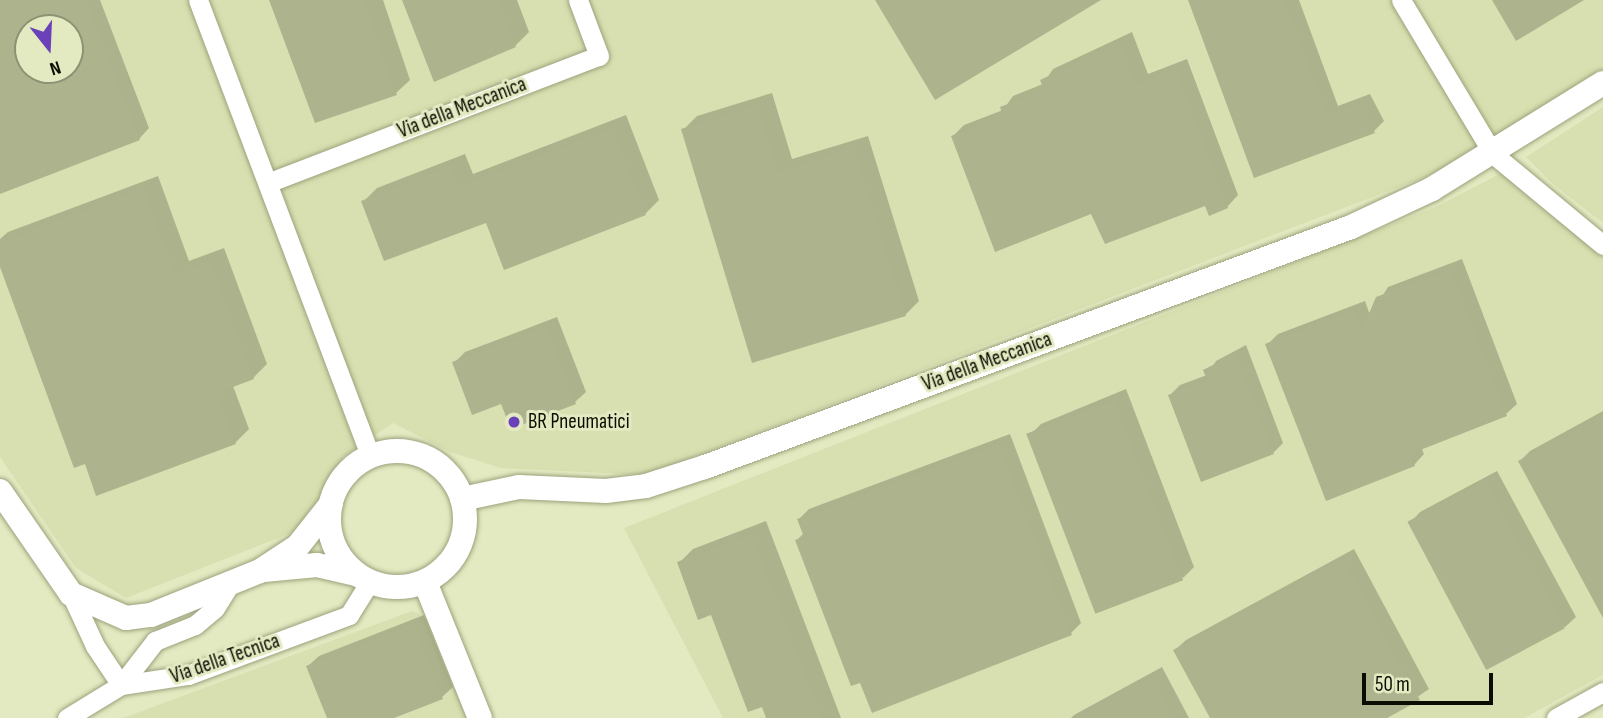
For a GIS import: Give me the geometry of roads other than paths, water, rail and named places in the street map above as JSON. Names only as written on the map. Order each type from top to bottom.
[{"type":"street","points":[[198,0],[270,182],[371,457]]},
{"type":"street","name":"Via della Meccanica","points":[[270,182],[599,56],[578,0]]},
{"type":"street","points":[[1401,0],[1493,154],[1603,246]]},
{"type":"street","name":"Via della Meccanica","points":[[462,499],[519,487],[606,491],[646,486],[705,467],[1351,227],[1493,154],[1603,83]]},
{"type":"street","points":[[71,594],[126,618],[151,615],[260,570],[298,546],[331,504],[346,476],[371,457],[408,452],[426,458],[454,482],[462,499],[465,523],[459,547],[451,561],[425,582],[407,587],[317,565],[260,570]]},
{"type":"street","points":[[0,491],[71,594],[95,646],[121,685]]},
{"type":"street","points":[[331,504],[329,530],[338,554],[363,578]]},
{"type":"street","name":"Via della Tecnica","points":[[121,685],[188,675],[349,615],[363,578]]},
{"type":"street","points":[[425,582],[480,718]]},
{"type":"street","points":[[67,718],[121,685],[155,641],[195,625],[215,608],[231,583]]},
{"type":"street","points":[[1556,718],[1603,692]]},
{"type":"place","name":"BR Pneumatici","points":[[514,422]]}]
